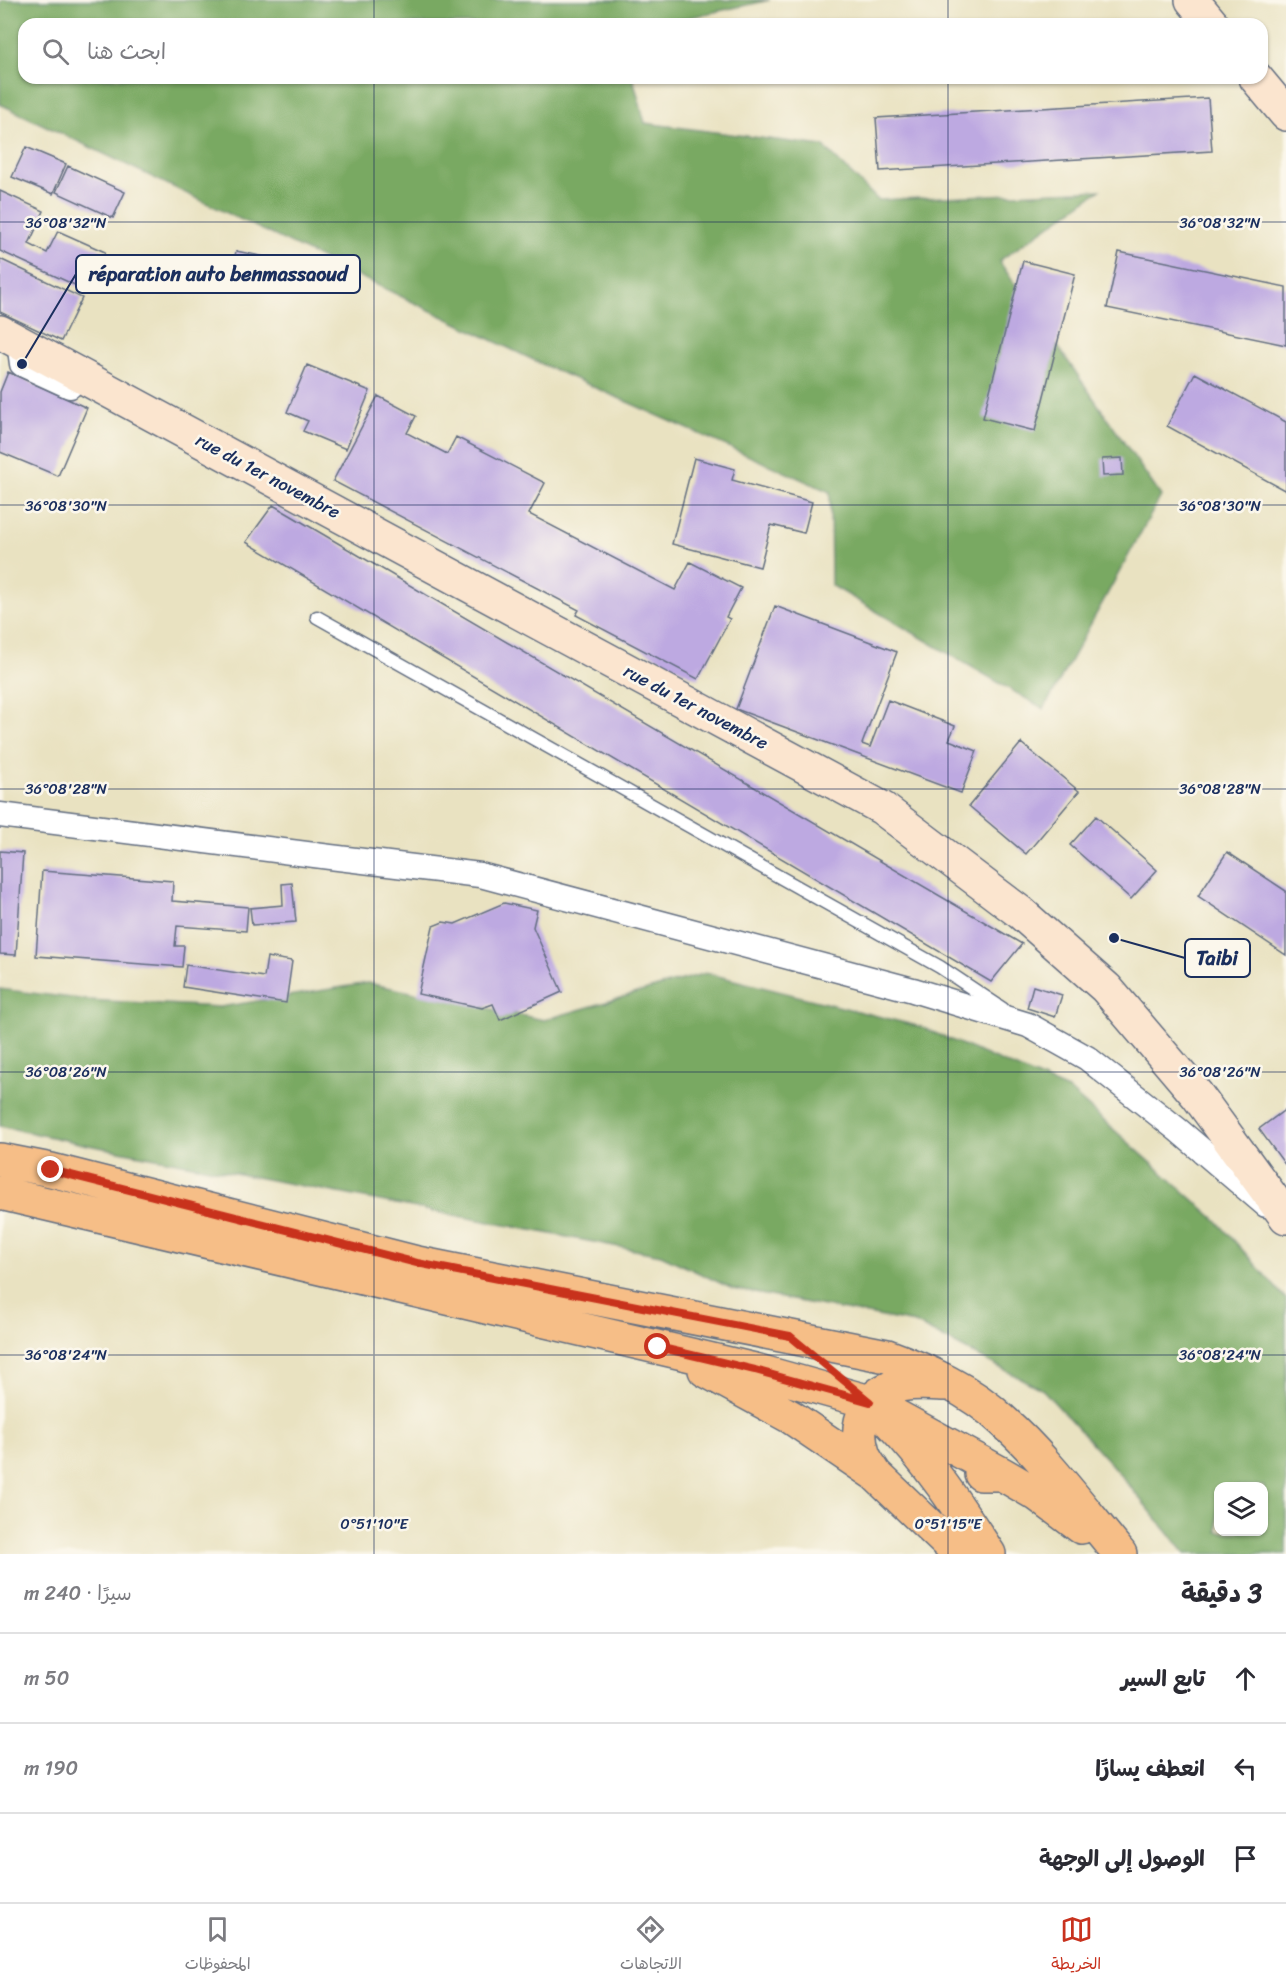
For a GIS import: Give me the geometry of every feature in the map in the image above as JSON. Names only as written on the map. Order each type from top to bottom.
[{"type":"main road","points":[[1192,0],[1207,18]]},
{"type":"main road","points":[[1261,84],[1286,114]]},
{"type":"main road","name":"rue du 1er novembre","points":[[9,337],[882,808],[1022,914],[1106,988],[1197,1095],[1286,1217]]},
{"type":"main road","points":[[0,1160],[51,1170],[417,1263],[887,1356],[951,1384],[1002,1419],[1023,1440],[1119,1554]]},
{"type":"main road","points":[[0,1193],[755,1370],[870,1402],[1002,1473],[1038,1495],[1119,1554]]},
{"type":"main road","points":[[790,1336],[870,1402],[907,1440],[965,1516],[989,1554]]},
{"type":"main road","points":[[658,1347],[731,1383],[791,1417],[875,1473],[959,1554]]},
{"type":"main road","points":[[875,1473],[864,1455],[859,1433],[861,1416],[870,1402],[884,1390],[901,1385],[951,1384]]},
{"type":"main road","points":[[965,1516],[964,1495],[970,1481],[981,1474],[1002,1473]]},
{"type":"street","points":[[0,814],[480,875],[913,990],[1028,1025],[1087,1058],[1178,1130],[1286,1223]]},
{"type":"lane","points":[[317,617],[940,968],[1028,1025]]},
{"type":"green space","points":[[2,0],[770,0],[687,18],[18,18],[18,84],[635,84],[645,123],[823,146],[878,200],[1100,190],[999,261],[1161,496],[1044,709],[831,585],[830,492],[544,365],[0,104],[0,4]]},
{"type":"green space","points":[[706,973],[921,1027],[1070,1091],[1215,1219],[1286,1299],[1286,1554],[1186,1554],[1111,1464],[1043,1390],[915,1323],[733,1289],[661,1255],[0,1126],[0,989],[88,1000],[220,1007],[368,983],[544,1020]]},
{"type":"building","points":[[1208,98],[1212,151],[880,171],[876,118]]},
{"type":"building","points":[[26,147],[66,164],[53,194],[12,177]]},
{"type":"building","points":[[68,166],[125,192],[113,218],[56,192]]},
{"type":"building","points":[[0,191],[44,211],[29,244],[47,253],[58,231],[105,252],[88,291],[0,251]]},
{"type":"building","points":[[236,251],[270,258],[266,278],[232,272]]},
{"type":"building","points":[[1119,252],[1286,287],[1286,345],[1107,308]]},
{"type":"building","points":[[0,259],[82,298],[61,341],[0,312]]},
{"type":"building","points":[[1023,261],[1075,274],[1035,431],[983,418]]},
{"type":"building","points":[[307,365],[370,391],[346,449],[303,431],[308,421],[287,412]]},
{"type":"building","points":[[8,372],[87,408],[58,476],[0,452],[0,392]]},
{"type":"building","points":[[1195,373],[1286,422],[1286,491],[1167,426]]},
{"type":"building","points":[[378,396],[416,416],[407,433],[447,454],[456,437],[545,483],[529,514],[675,590],[690,562],[741,588],[726,617],[730,619],[698,679],[576,615],[579,610],[333,481]]},
{"type":"building","points":[[694,458],[735,469],[732,480],[812,502],[804,533],[771,525],[760,567],[672,544]]},
{"type":"building","points":[[1122,458],[1123,475],[1103,476],[1102,459]]},
{"type":"building","points":[[273,505],[1022,944],[991,982],[246,542]]},
{"type":"building","points":[[775,606],[897,652],[862,744],[870,747],[888,700],[955,726],[949,740],[977,751],[961,793],[736,709]]},
{"type":"building","points":[[1021,743],[1079,791],[1026,854],[969,806]]},
{"type":"building","points":[[1096,816],[1157,870],[1131,899],[1070,845]]},
{"type":"building","points":[[0,851],[23,853],[16,955],[0,954]]},
{"type":"building","points":[[1227,852],[1286,891],[1286,955],[1198,896]]},
{"type":"building","points":[[42,871],[173,881],[172,901],[248,907],[246,931],[177,926],[175,946],[184,946],[182,967],[36,956]]},
{"type":"building","points":[[292,883],[296,922],[252,925],[250,908],[283,905],[282,884]]},
{"type":"building","points":[[504,903],[537,910],[533,927],[562,992],[500,1020],[493,1004],[482,1008],[418,994],[433,926],[443,922],[455,924]]},
{"type":"building","points":[[267,957],[292,961],[286,1003],[183,987],[186,965],[264,977]]},
{"type":"building","points":[[1033,986],[1062,995],[1055,1017],[1027,1008]]},
{"type":"building","points":[[1286,1109],[1286,1166],[1259,1129]]},
{"type":"place","name":"réparation auto benmassaoud","points":[[22,364]]},
{"type":"place","name":"Taibi","points":[[1114,938]]},
{"type":"route","points":[[51,1170],[417,1263],[790,1336],[870,1402],[755,1370],[658,1347]]}]
